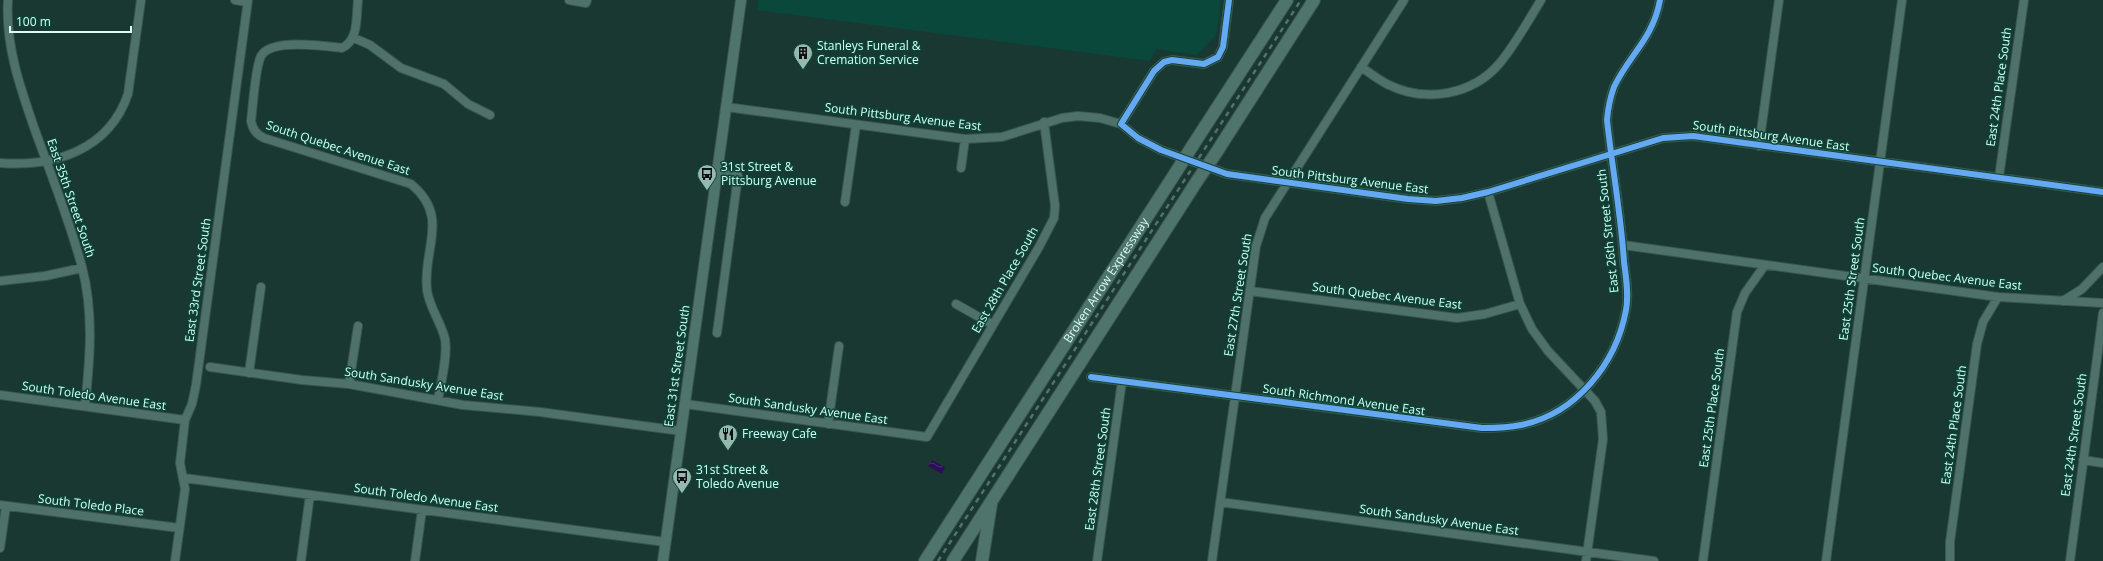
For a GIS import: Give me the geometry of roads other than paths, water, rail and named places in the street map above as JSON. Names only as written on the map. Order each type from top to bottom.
[{"type":"highway","name":"Broken Arrow Expressway","points":[[925,561],[1287,0]]},
{"type":"highway","name":"Broken Arrow Expressway","points":[[953,561],[1314,0]]},
{"type":"highway","points":[[982,561],[992,501]]},
{"type":"main road","name":"East 31st Street South","points":[[663,561],[741,0]]},
{"type":"street","name":"East 35th Street South","points":[[8,0],[10,43],[16,73],[82,268],[86,290],[90,332],[90,356],[85,406]]},
{"type":"street","points":[[0,163],[46,161],[81,149],[100,138],[109,129],[124,105],[128,94],[141,0]]},
{"type":"street","points":[[235,0],[247,1]]},
{"type":"street","points":[[358,0],[354,38],[370,46],[401,68],[444,84],[468,104],[490,115]]},
{"type":"street","points":[[573,0],[586,1]]},
{"type":"street","points":[[1121,124],[1154,71],[1164,62],[1172,60],[1204,64],[1218,57],[1223,47],[1230,0]]},
{"type":"street","name":"East 27th Street South","points":[[1212,561],[1256,246],[1265,218],[1404,0]]},
{"type":"street","points":[[1361,67],[1388,85],[1402,90],[1430,95],[1456,91],[1478,81],[1498,64],[1541,0]]},
{"type":"street","name":"East 26th Street South","points":[[1585,390],[1602,370],[1610,356],[1626,309],[1623,245],[1607,120],[1609,101],[1615,86],[1650,31],[1660,0]]},
{"type":"street","points":[[1759,146],[1779,0]]},
{"type":"street","name":"East 25th Street South","points":[[1826,561],[1902,0]]},
{"type":"street","name":"East 24th Place South","points":[[1999,178],[2024,0]]},
{"type":"street","name":"East 33rd Street South","points":[[175,561],[185,489],[180,463],[185,420],[192,404],[196,385],[247,1]]},
{"type":"street","name":"South Quebec Avenue East","points":[[354,38],[352,42],[342,48],[298,45],[280,46],[267,50],[262,54],[259,64],[251,121],[252,127],[258,135],[411,184],[427,200],[431,209],[433,230],[426,279],[427,291],[445,339],[438,400]]},
{"type":"street","name":"South Pittsburg Avenue East","points":[[726,107],[965,139],[1002,137],[1044,122],[1078,116],[1100,118],[1121,124],[1138,138],[1161,150],[1227,174],[1431,201],[1462,198],[1488,192],[1611,153],[1663,138],[1681,136],[1704,137],[1759,146],[2103,192]]},
{"type":"street","name":"East 28th Place South","points":[[927,437],[1039,247],[1054,218],[1055,194],[1044,122]]},
{"type":"street","points":[[845,202],[856,125]]},
{"type":"street","points":[[961,168],[965,139]]},
{"type":"street","points":[[717,174],[738,176],[717,333]]},
{"type":"street","points":[[1488,192],[1520,304],[1538,340],[1595,401],[1601,412],[1603,427],[1586,561]]},
{"type":"street","name":"South Quebec Avenue East","points":[[1623,245],[1998,297],[2103,302]]},
{"type":"street","name":"East 25th Place South","points":[[1703,561],[1737,312],[1745,293],[1765,265]]},
{"type":"street","points":[[2062,301],[2082,289],[2103,267]]},
{"type":"street","points":[[0,281],[45,276],[82,268]]},
{"type":"street","points":[[250,373],[261,287]]},
{"type":"street","name":"South Quebec Avenue East","points":[[1250,291],[1457,318],[1485,314],[1520,304]]},
{"type":"street","name":"East 24th Place South","points":[[1950,561],[1950,542],[1977,344],[1983,322],[1998,297]]},
{"type":"street","points":[[956,304],[993,325]]},
{"type":"street","name":"East 24th Street South","points":[[2070,561],[2103,313]]},
{"type":"street","points":[[349,384],[358,326]]},
{"type":"street","points":[[828,424],[839,346]]},
{"type":"street","name":"South Sandusky Avenue East","points":[[210,367],[349,384],[438,400],[682,431]]},
{"type":"street","name":"South Richmond Avenue East","points":[[1091,377],[1482,428],[1522,425],[1544,418],[1585,390]]},
{"type":"street","name":"East 28th Street South","points":[[1097,561],[1122,381]]},
{"type":"street","name":"South Toledo Avenue East","points":[[0,395],[185,420]]},
{"type":"street","name":"South Sandusky Avenue East","points":[[685,404],[927,437]]},
{"type":"street","points":[[2083,460],[2103,463]]},
{"type":"street","name":"South Toledo Avenue East","points":[[184,478],[665,542]]},
{"type":"street","points":[[301,561],[310,495]]},
{"type":"street","name":"South Sandusky Avenue East","points":[[1220,502],[1654,561]]},
{"type":"street","points":[[0,548],[3,505]]},
{"type":"street","name":"South Toledo Place","points":[[3,505],[179,528]]},
{"type":"street","points":[[415,561],[422,510]]},
{"type":"water","points":[[932,460],[945,467],[942,474],[928,466]]},
{"type":"railway","points":[[938,561],[1301,0]]},
{"type":"place","name":"Stanleys Funeral & Cremation Service","points":[[803,70]]},
{"type":"place","name":"31st Street & Pittsburg Avenue","points":[[707,191]]},
{"type":"place","name":"Freeway Cafe","points":[[728,451]]},
{"type":"place","name":"31st Street & Toledo Avenue","points":[[682,494]]}]
